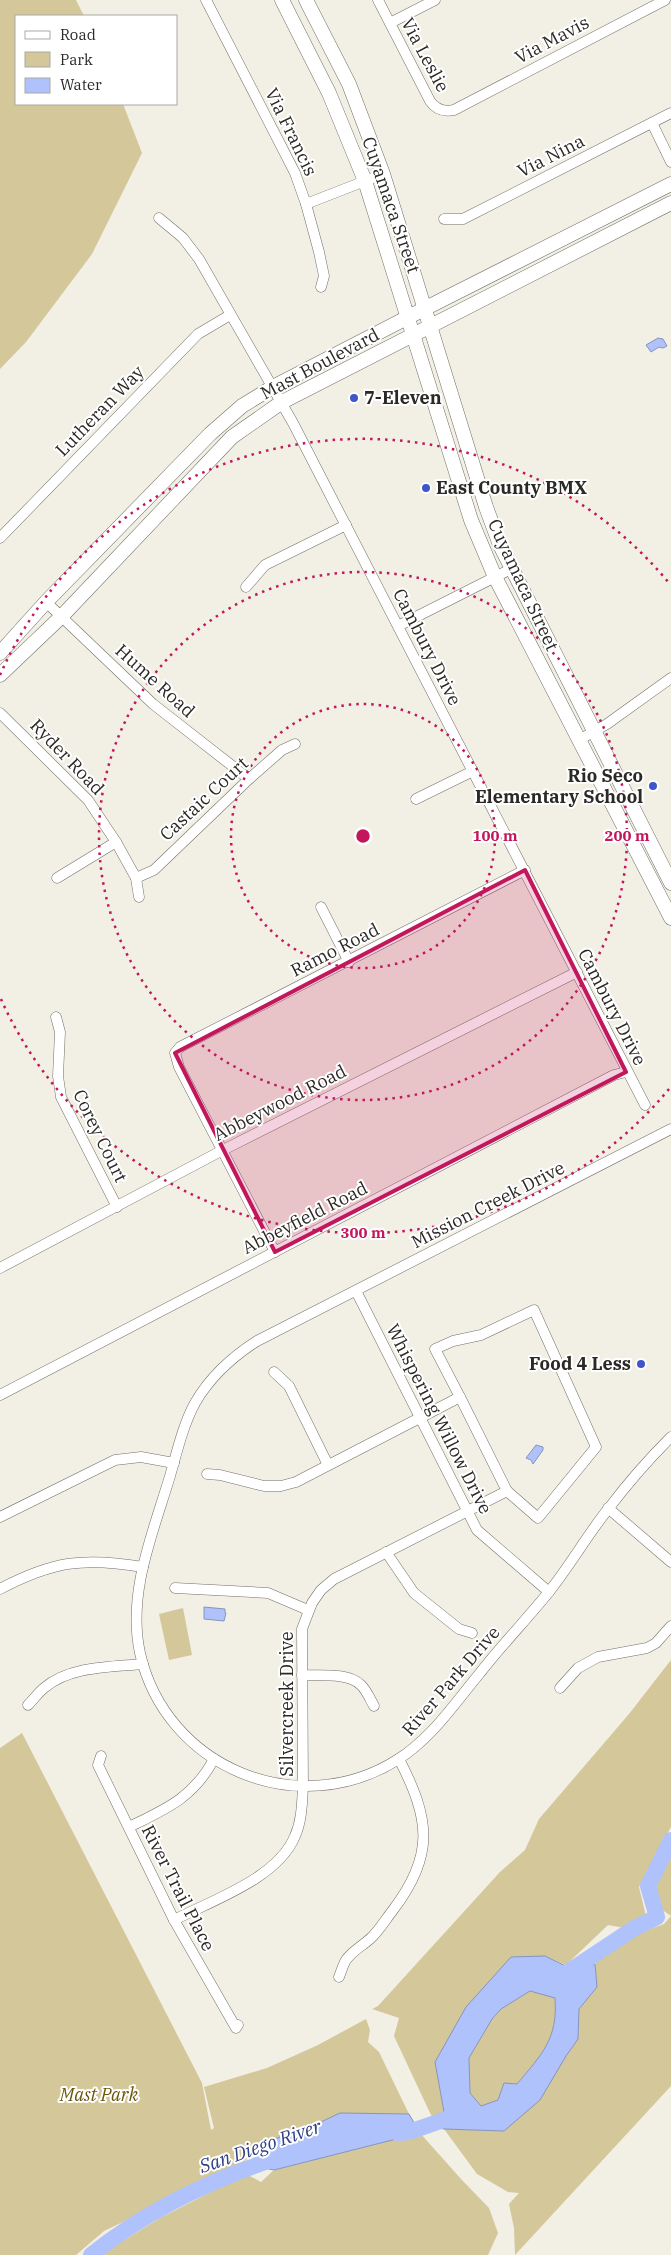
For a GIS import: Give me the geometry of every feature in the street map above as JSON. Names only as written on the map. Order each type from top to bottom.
[{"type":"main road","name":"Cuyamaca Street","points":[[282,0],[329,93],[365,181],[471,520],[496,578],[671,918]]},
{"type":"main road","name":"Cuyamaca Street","points":[[306,0],[349,84],[383,174],[486,507],[512,569],[671,883]]},
{"type":"main road","name":"Mast Boulevard","points":[[0,653],[46,602],[210,434],[242,406],[273,387],[671,184]]},
{"type":"main road","name":"Mast Boulevard","points":[[0,675],[62,616],[232,438],[282,402],[671,203]]},
{"type":"street","name":"Via Francis","points":[[206,0],[295,173],[306,204],[324,276],[321,287]]},
{"type":"street","name":"Via Leslie","points":[[378,0],[432,104],[442,110],[454,110]]},
{"type":"street","points":[[390,23],[435,0]]},
{"type":"street","name":"Via Mavis","points":[[454,110],[666,0]]},
{"type":"street","name":"Via Nina","points":[[444,219],[463,219],[671,113]]},
{"type":"street","points":[[652,123],[671,162]]},
{"type":"street","points":[[306,204],[383,174]]},
{"type":"street","name":"Cambury Drive","points":[[159,218],[182,238],[199,259],[282,402],[525,870],[626,1072],[645,1105]]},
{"type":"street","name":"Lutheran Way","points":[[0,538],[198,334],[230,314]]},
{"type":"street","points":[[246,587],[265,565],[346,524]]},
{"type":"street","points":[[398,626],[512,569]]},
{"type":"street","name":"Hume Road","points":[[46,602],[153,704],[249,779]]},
{"type":"street","points":[[578,740],[594,732],[671,678]]},
{"type":"street","name":"Ryder Road","points":[[0,713],[82,792],[116,842],[136,878]]},
{"type":"street","name":"Castaic Court","points":[[136,878],[154,870],[249,779],[282,750],[295,744]]},
{"type":"street","points":[[416,799],[473,771]]},
{"type":"street","points":[[57,878],[116,842]]},
{"type":"street","name":"Ramo Road","points":[[221,1151],[179,1067],[175,1053],[180,1047],[349,962],[525,870]]},
{"type":"street","points":[[136,878],[139,897]]},
{"type":"street","points":[[321,907],[349,962]]},
{"type":"street","name":"Abbeywood Road","points":[[0,1268],[221,1151],[576,972]]},
{"type":"street","name":"Corey Court","points":[[56,1017],[60,1032],[58,1076],[61,1097],[116,1207]]},
{"type":"street","name":"Abbeyfield Road","points":[[0,1395],[614,1076],[626,1072]]},
{"type":"street","name":"Mission Creek Drive","points":[[143,1567],[188,1417],[203,1391],[223,1367],[257,1341],[671,1129]]},
{"type":"street","points":[[221,1151],[275,1252]]},
{"type":"street","name":"Whispering Willow Drive","points":[[356,1291],[477,1530],[549,1592]]},
{"type":"street","points":[[534,1310],[596,1447],[538,1518],[507,1492],[460,1397],[435,1349],[453,1341],[481,1335],[534,1310]]},
{"type":"street","points":[[274,1372],[289,1386],[328,1465]]},
{"type":"street","points":[[207,1474],[264,1486],[282,1486],[296,1482],[460,1397]]},
{"type":"street","name":"River Park Drive","points":[[143,1567],[137,1598],[137,1634],[143,1664],[155,1693],[173,1720],[192,1742],[214,1759],[238,1772],[276,1784],[303,1786],[348,1781],[376,1772],[399,1760],[440,1724],[481,1671],[549,1592],[608,1508],[671,1437]]},
{"type":"street","points":[[0,1517],[115,1460],[141,1456],[174,1463]]},
{"type":"street","name":"Silvercreek Drive","points":[[174,1920],[261,1876],[276,1865],[287,1851],[298,1829],[303,1786],[302,1629],[308,1610],[316,1596],[327,1584],[466,1511],[507,1492]]},
{"type":"street","points":[[608,1508],[671,1562]]},
{"type":"street","points":[[386,1552],[414,1593],[459,1629],[472,1633]]},
{"type":"street","points":[[1,1587],[37,1572],[72,1562],[102,1561],[143,1567]]},
{"type":"street","points":[[175,1588],[268,1593],[308,1610]]},
{"type":"street","points":[[560,1688],[578,1668],[598,1657],[647,1648],[656,1643],[671,1626]]},
{"type":"street","points":[[28,1705],[45,1688],[74,1674],[143,1664]]},
{"type":"street","points":[[302,1675],[344,1677],[355,1680],[364,1689],[374,1706]]},
{"type":"street","name":"River Trail Place","points":[[101,1756],[98,1765],[174,1920],[236,2028],[238,2025]]},
{"type":"street","points":[[129,1827],[177,1803],[203,1776],[214,1759]]},
{"type":"street","points":[[339,1978],[346,1959],[372,1937],[405,1894],[415,1877],[422,1858],[424,1839],[421,1812],[411,1784],[399,1760]]},
{"type":"highlighted area","points":[[525,870],[626,1072],[275,1252],[175,1053]]},
{"type":"green space","points":[[0,0],[76,0],[84,15],[15,15],[15,105],[123,105],[142,153],[92,254],[26,342],[0,369]]},
{"type":"green space","points":[[183,1608],[192,1655],[169,1660],[159,1614]]},
{"type":"green space","points":[[671,1660],[671,1827],[639,1887],[646,1916],[630,1929],[608,1925],[566,1965],[545,1956],[435,2062],[444,2112],[437,2120],[431,2115],[394,2036],[399,2018],[372,2009],[378,2006],[500,1872],[525,1850],[539,1819],[629,1714]]},
{"type":"green space","name":"Mast Park","points":[[22,1733],[202,2083],[211,2130],[214,2128],[204,2087],[267,2068],[318,2045],[366,2019],[370,2030],[368,2042],[379,2052],[409,2114],[340,2113],[308,2128],[271,2140],[236,2168],[104,2231],[76,2255],[0,2255],[0,1748]]},
{"type":"green space","points":[[671,1851],[671,1916],[658,1907],[653,1892]]},
{"type":"green space","points":[[671,1916],[671,2086],[515,2255],[514,2228],[509,2204],[519,2193],[508,2192],[477,2174],[444,2129],[504,2131],[578,2039],[579,2009],[597,1987],[595,1964],[617,1941],[664,1924]]},
{"type":"green space","points":[[530,1991],[555,1997],[554,2024],[551,2035],[541,2054],[517,2084],[504,2083],[498,2100],[481,2106],[470,2093],[469,2058],[492,2019],[501,2009]]},
{"type":"green space","points":[[420,2133],[489,2208],[498,2233],[488,2255],[100,2255],[160,2218],[246,2174],[261,2182],[274,2170]]},
{"type":"water","points":[[658,338],[663,339],[667,346],[659,347],[651,352],[646,345]]},
{"type":"water","points":[[536,1445],[543,1447],[543,1450],[533,1464],[531,1460],[526,1458]]},
{"type":"water","points":[[204,1607],[225,1609],[224,1621],[204,1619]]},
{"type":"water","points":[[545,1956],[576,1971],[595,1964],[597,1987],[579,2009],[578,2039],[540,2100],[504,2131],[434,2127],[444,2112],[435,2062],[466,2007],[511,1957]],"holes":[[[530,1991],[555,1998],[554,2025],[541,2054],[517,2084],[504,2083],[498,2100],[481,2106],[470,2093],[469,2058],[492,2019],[501,2009]]]},
{"type":"water","points":[[340,2113],[409,2114],[420,2133],[274,2170],[254,2166],[271,2140],[308,2128]]},
{"type":"waterway","name":"San Diego River","points":[[569,1989],[568,1972],[633,1929],[657,1917],[648,1886],[671,1840]]},
{"type":"waterway","name":"San Diego River","points":[[398,2133],[409,2132],[455,2116]]},
{"type":"waterway","name":"San Diego River","points":[[91,2255],[133,2225],[178,2199],[226,2177],[274,2159]]},
{"type":"place","name":"7-Eleven","points":[[354,398]]},
{"type":"place","name":"East County BMX","points":[[426,488]]},
{"type":"place","name":"Rio Seco Elementary School","points":[[653,786]]},
{"type":"place","name":"Food 4 Less","points":[[641,1364]]}]
